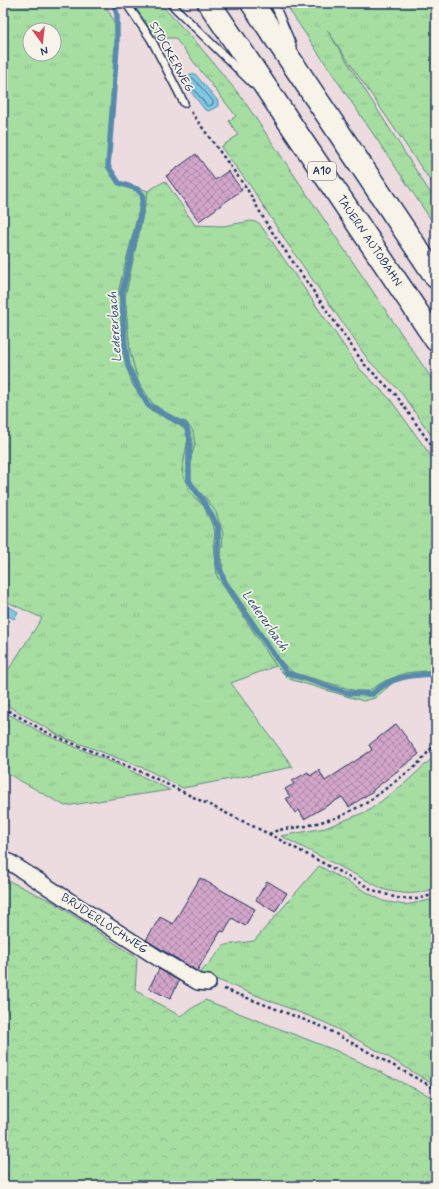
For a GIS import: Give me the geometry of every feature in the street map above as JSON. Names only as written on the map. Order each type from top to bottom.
[{"type":"highway","name":"TAUERN AUTOBAHN","points":[[208,3],[436,340]]},
{"type":"highway","points":[[252,3],[436,277]]},
{"type":"street","name":"BRUDERLOCHWEG","points":[[3,858],[161,960],[198,982],[208,983]]},
{"type":"lane","name":"STOCKERWEG","points":[[126,3],[151,39],[184,103]]},
{"type":"lane","points":[[170,3],[255,87]]},
{"type":"lane","points":[[274,3],[313,95]]},
{"type":"lane","points":[[261,92],[283,114]]},
{"type":"path","points":[[184,103],[246,189],[268,226],[364,364],[396,396],[436,452]]},
{"type":"path","points":[[3,708],[50,734],[144,773],[269,834],[373,890],[397,898],[418,899],[436,894]]},
{"type":"path","points":[[269,834],[278,830],[306,826],[339,817],[368,802],[417,765],[436,743]]},
{"type":"path","points":[[208,983],[323,1027],[436,1089]]},
{"type":"green space","points":[[3,3],[104,3],[113,19],[119,45],[109,169],[117,180],[139,188],[143,195],[119,289],[123,354],[149,409],[179,425],[189,433],[182,471],[190,493],[204,506],[215,531],[214,542],[217,576],[276,666],[231,683],[293,767],[183,788],[146,769],[60,736],[3,703],[3,678],[42,618],[3,600]]},
{"type":"green space","points":[[133,3],[159,3],[197,43],[242,98],[436,385],[436,442],[400,391],[369,361],[287,243],[251,187],[221,147],[238,135],[229,121],[236,116],[175,38],[156,38]]},
{"type":"green space","points":[[286,3],[436,3],[436,189],[327,30],[436,202],[436,227],[292,14]]},
{"type":"green space","points":[[165,181],[195,225],[223,226],[251,221],[259,223],[360,369],[390,399],[436,463],[436,670],[406,673],[385,681],[368,692],[356,691],[294,673],[281,662],[223,575],[221,554],[223,533],[206,498],[194,488],[189,474],[190,460],[195,444],[186,422],[173,418],[152,403],[138,381],[130,352],[125,297],[148,191]]},
{"type":"green space","points":[[139,188],[148,191],[125,297],[130,352],[138,381],[152,403],[173,418],[186,422],[193,431],[195,444],[190,460],[189,474],[194,488],[206,498],[216,512],[223,533],[221,554],[223,575],[281,662],[294,673],[356,691],[368,691],[385,681],[406,673],[436,670],[436,676],[411,677],[395,681],[375,698],[363,701],[289,679],[276,666],[217,576],[214,542],[215,531],[204,506],[190,493],[182,471],[189,433],[179,425],[149,409],[132,384],[123,354],[119,289],[143,195]]},
{"type":"green space","points":[[3,711],[44,734],[121,766],[170,790],[65,806],[3,771]]},
{"type":"green space","points":[[436,755],[436,887],[417,893],[385,890],[281,836],[325,828],[368,811],[404,784]]},
{"type":"green space","points":[[319,866],[383,901],[405,905],[436,899],[436,1086],[380,1052],[326,1023],[200,973],[225,945],[254,941]]},
{"type":"green space","points":[[3,878],[53,902],[137,958],[135,990],[180,1016],[205,1000],[337,1051],[436,1099],[436,1186],[3,1186]]},
{"type":"water","points":[[190,74],[195,74],[218,101],[218,106],[209,111],[205,110],[185,84],[185,78]]},
{"type":"water","points":[[3,603],[18,612],[14,619],[3,613]]},
{"type":"building","points":[[196,154],[215,180],[228,171],[242,190],[199,221],[166,176]]},
{"type":"building","points":[[396,724],[419,754],[373,791],[349,807],[342,797],[304,819],[299,810],[295,813],[286,798],[290,797],[285,789],[294,784],[292,781],[308,772],[310,776],[319,770],[325,781],[372,750],[369,745]]},
{"type":"building","points":[[200,878],[255,909],[245,926],[232,918],[224,932],[221,931],[197,971],[146,940],[160,917],[173,924]]},
{"type":"building","points":[[267,881],[287,893],[275,912],[256,900]]},
{"type":"building","points":[[159,969],[179,981],[170,999],[149,988]]},
{"type":"waterway","name":"Ledererbach","points":[[114,3],[117,15],[117,46],[108,166],[119,183],[137,189],[143,195],[140,217],[122,293],[125,345],[128,366],[148,405],[186,426],[190,439],[189,481],[204,502],[218,527],[218,563],[225,583],[287,673],[348,693],[372,694],[379,688],[394,680],[410,676],[436,674]]}]
